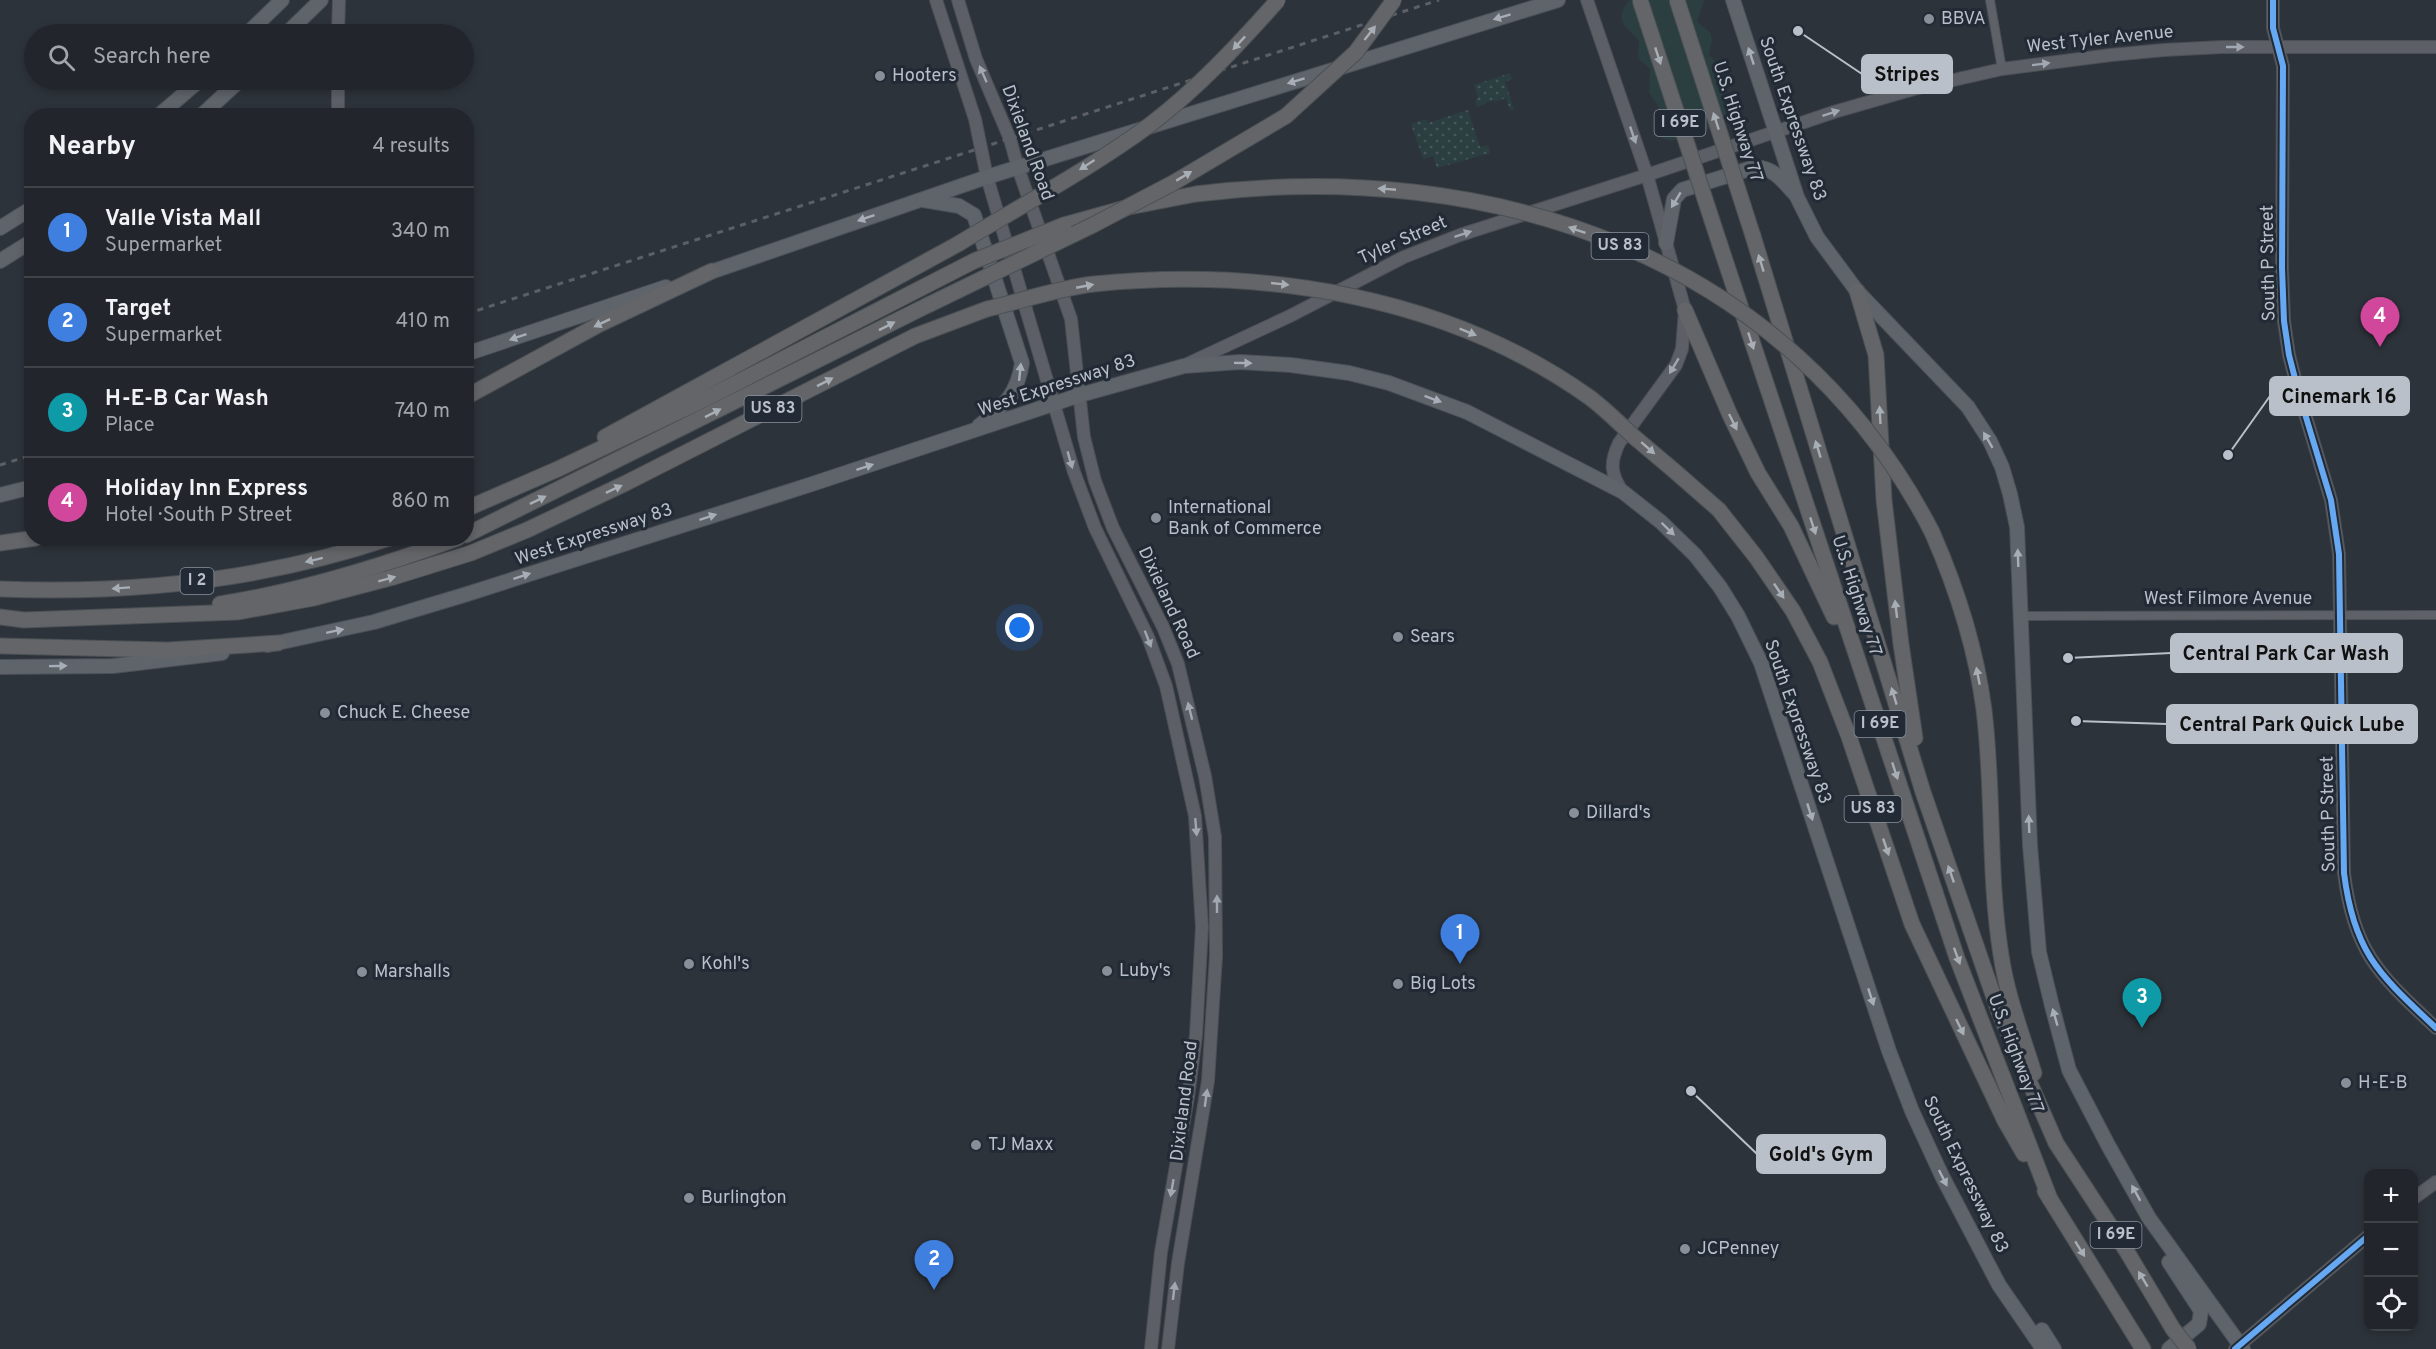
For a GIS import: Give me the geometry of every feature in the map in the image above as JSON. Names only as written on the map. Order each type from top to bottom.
[{"type":"highway","points":[[474,504],[606,436],[958,244],[1081,170],[1151,123],[1214,69],[1278,0]]},
{"type":"highway","points":[[474,531],[1093,225],[1163,188],[1286,116],[1356,52],[1394,0]]},
{"type":"highway","name":"U.S. Highway 77","points":[[1640,0],[1957,958],[2050,1199]]},
{"type":"highway","name":"U.S. Highway 77","points":[[1677,0],[1753,236],[1923,792],[1999,1012],[2056,1143]]},
{"type":"highway","name":"US 83","points":[[474,505],[558,469],[703,400],[974,261],[1028,238],[1095,216],[1196,194],[1263,187],[1331,186],[1399,190],[1468,200],[1538,217],[1606,240],[1671,269],[1720,296],[1772,333],[1826,382],[1867,429],[1903,480],[1932,532],[1956,591],[1980,681],[1986,734],[1996,918],[2001,957],[2011,1001],[2056,1143]]},
{"type":"highway","points":[[474,393],[600,324],[712,271]]},
{"type":"highway","name":"US 83","points":[[143,617],[238,612],[314,598],[394,578],[471,553],[527,530],[626,483],[915,336],[987,309],[1092,285],[1204,279],[1298,286],[1390,306],[1479,336],[1536,364],[1589,398],[1719,510],[1756,557],[1793,611],[1820,662],[1849,737],[1912,924],[2006,1121],[2050,1199]]},
{"type":"highway","points":[[1857,291],[1876,355],[1887,533],[1923,792]]},
{"type":"highway","points":[[1685,310],[1730,415],[1758,473],[1791,526],[1864,681]]},
{"type":"highway","points":[[0,543],[24,540]]},
{"type":"highway","name":"I 2","points":[[0,589],[112,588],[210,579],[310,562],[363,546]]},
{"type":"highway","points":[[0,617],[24,620],[143,617],[313,585],[389,564],[437,546]]},
{"type":"highway","points":[[0,646],[168,650],[278,643]]},
{"type":"highway","name":"I 69E","points":[[2056,1143],[2126,1250],[2173,1329],[2189,1349]]},
{"type":"highway","name":"I 69E","points":[[2050,1199],[2143,1349]]},
{"type":"main road","points":[[257,24],[282,0]]},
{"type":"main road","points":[[296,24],[321,0]]},
{"type":"main road","points":[[338,24],[339,0]]},
{"type":"main road","name":"Dixieland Road","points":[[936,0],[975,119],[987,177],[1084,501],[1134,605],[1166,686],[1195,816],[1202,927],[1196,1035],[1161,1252],[1151,1349]]},
{"type":"main road","name":"Dixieland Road","points":[[958,0],[976,59],[1010,139],[1071,319],[1084,436],[1095,481],[1113,528],[1163,627],[1178,664],[1205,776],[1216,851],[1216,956],[1208,1081],[1178,1263],[1168,1349]]},
{"type":"main road","points":[[474,351],[987,177],[1558,0]]},
{"type":"main road","name":"South Expressway 83","points":[[1587,0],[1647,175],[1685,310],[1686,328],[1677,364],[1619,442],[1612,457],[1612,475],[1623,492],[1661,522],[1695,555],[1732,606],[1761,663],[1888,1051],[1912,1111],[1942,1176],[1999,1285],[2043,1349]]},
{"type":"main road","name":"South Expressway 83","points":[[1733,0],[1797,197],[1816,237],[1857,291],[1968,406],[1996,454],[2009,488],[2017,527],[2030,845],[2039,952],[2069,1070],[2088,1109],[2149,1218],[2238,1348]]},
{"type":"main road","name":"South P Street","points":[[2273,0],[2273,28],[2283,66],[2284,321],[2291,364],[2324,473],[2335,520],[2339,554],[2346,891],[2354,926],[2368,958],[2390,985],[2436,1028]]},
{"type":"main road","name":"West Tyler Avenue","points":[[1776,131],[1907,92],[2002,69],[2164,50],[2436,47]]},
{"type":"main road","points":[[167,108],[188,90]]},
{"type":"main road","points":[[210,108],[229,90]]},
{"type":"main road","points":[[338,90],[339,108]]},
{"type":"main road","name":"Tyler Street","points":[[1184,366],[1290,316],[1404,257],[1460,235],[1776,131]]},
{"type":"main road","points":[[1666,243],[1674,199],[1682,190],[1755,166],[1777,174],[1797,197]]},
{"type":"main road","points":[[922,200],[959,206],[974,215],[1022,363],[1020,382],[1009,400],[973,432]]},
{"type":"main road","points":[[0,228],[24,213]]},
{"type":"main road","points":[[0,261],[24,246]]},
{"type":"main road","name":"West Expressway 83","points":[[0,667],[113,666],[218,654],[374,622],[973,432],[1080,395],[1184,366],[1240,362],[1291,365],[1349,373],[1389,383],[1467,412],[1623,492]]},
{"type":"main road","points":[[0,495],[24,489]]},
{"type":"main road","points":[[2418,1195],[2436,1182]]},
{"type":"main road","points":[[2149,1218],[2159,1247],[2201,1311],[2199,1324],[2169,1349]]},
{"type":"main road","points":[[2238,1348],[2364,1239]]},
{"type":"main road","points":[[2013,1304],[2025,1306],[2054,1349]]},
{"type":"street","points":[[1990,0],[2002,69]]},
{"type":"street","name":"West Filmore Avenue","points":[[2020,616],[2436,615]]},
{"type":"shaded area","points":[[1630,0],[1704,0],[1697,22],[1711,33],[1709,55],[1724,71],[1722,90],[1740,103],[1738,111],[1732,117],[1714,127],[1675,140],[1666,140],[1659,135],[1656,129],[1659,107],[1649,93],[1650,69],[1638,58],[1639,41],[1623,23],[1622,13]]},
{"type":"shaded area","points":[[1510,73],[1512,79],[1505,82],[1514,109],[1510,110],[1506,98],[1494,102],[1493,100],[1477,107],[1475,100],[1478,98],[1474,85]]},
{"type":"shaded area","points":[[1468,110],[1480,147],[1488,145],[1490,153],[1437,168],[1433,156],[1423,159],[1411,124],[1426,119],[1428,123]]},
{"type":"railway","points":[[474,311],[1439,0]]},
{"type":"railway","points":[[0,465],[24,458]]},
{"type":"cycle path","points":[[2273,0],[2273,28],[2283,66],[2284,321],[2289,355],[2299,394],[2331,500],[2339,554],[2344,873],[2355,924],[2373,961],[2399,993],[2436,1028]]},
{"type":"cycle path","points":[[2235,1349],[2364,1239]]},
{"type":"place","name":"BBVA","points":[[1929,19]]},
{"type":"place","name":"Stripes","points":[[1798,31]]},
{"type":"place","name":"Hooters","points":[[880,76]]},
{"type":"place","name":"Holiday Inn Express","points":[[2380,347]]},
{"type":"place","name":"Cinemark 16","points":[[2228,455]]},
{"type":"place","name":"International Bank of Commerce","points":[[1156,518]]},
{"type":"place","name":"Sears","points":[[1398,637]]},
{"type":"place","name":"Central Park Car Wash","points":[[2068,658]]},
{"type":"place","name":"Chuck E. Cheese","points":[[325,713]]},
{"type":"place","name":"Central Park Quick Lube","points":[[2076,721]]},
{"type":"place","name":"Dillard's","points":[[1574,813]]},
{"type":"place","name":"Kohl's","points":[[689,964]]},
{"type":"place","name":"Valle Vista Mall","points":[[1460,964]]},
{"type":"place","name":"Luby's","points":[[1107,971]]},
{"type":"place","name":"Marshalls","points":[[362,972]]},
{"type":"place","name":"Big Lots","points":[[1398,984]]},
{"type":"place","name":"H-E-B Car Wash","points":[[2142,1028]]},
{"type":"place","name":"H-E-B","points":[[2346,1083]]},
{"type":"place","name":"Gold's Gym","points":[[1691,1091]]},
{"type":"place","name":"TJ Maxx","points":[[976,1145]]},
{"type":"place","name":"Burlington","points":[[689,1198]]},
{"type":"place","name":"JCPenney","points":[[1685,1249]]},
{"type":"place","name":"Target","points":[[934,1290]]}]
